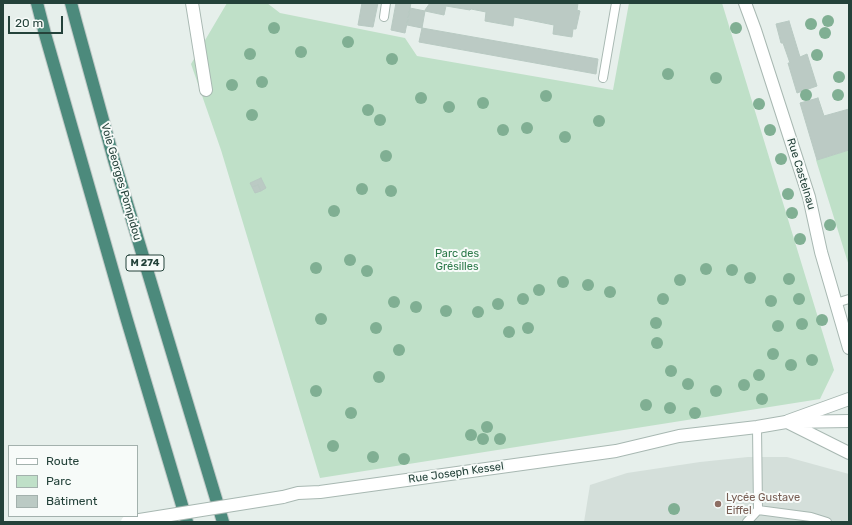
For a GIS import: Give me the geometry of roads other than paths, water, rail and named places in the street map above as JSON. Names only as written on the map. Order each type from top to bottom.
[{"type":"highway","name":"M 274","points":[[37,3],[44,34],[123,309],[187,522]]},
{"type":"highway","name":"Voie Georges Pompidou","points":[[71,3],[114,160],[223,522]]},
{"type":"street","points":[[192,3],[206,90]]},
{"type":"street","name":"Rue Castelnau","points":[[745,3],[809,197],[821,252],[849,348]]},
{"type":"street","name":"Rue Joseph Kessel","points":[[786,422],[849,399]]},
{"type":"street","name":"Rue Joseph Kessel","points":[[127,522],[283,497],[298,493],[320,492],[616,451],[678,436],[757,427],[786,422],[849,421]]},
{"type":"street","points":[[786,422],[849,453]]},
{"type":"lane","points":[[384,17],[386,3]]},
{"type":"lane","points":[[603,78],[616,3]]},
{"type":"lane","points":[[836,303],[849,298]]},
{"type":"lane","points":[[747,522],[758,510],[757,427]]},
{"type":"lane","points":[[758,510],[811,517],[827,522]]},
{"type":"place","name":"Lycée Gustave Eiffel","points":[[718,504]]},
{"type":"park label","name":"Parc des Grésilles","points":[[457,260]]}]
